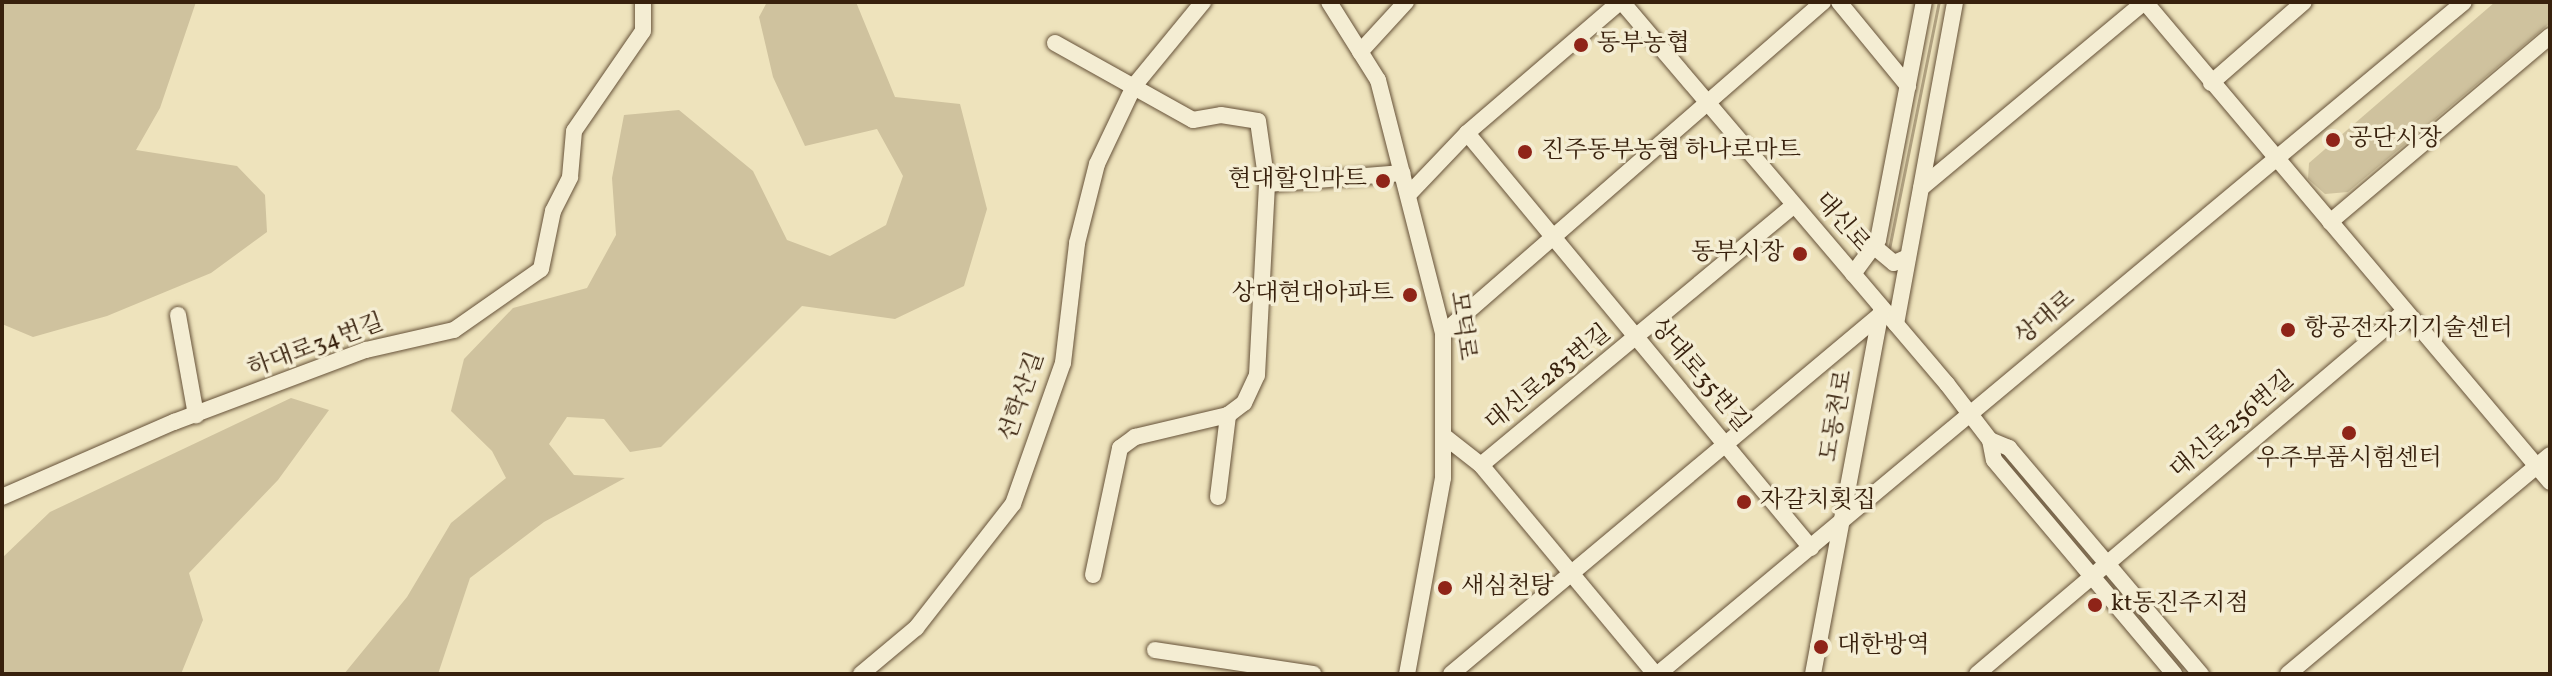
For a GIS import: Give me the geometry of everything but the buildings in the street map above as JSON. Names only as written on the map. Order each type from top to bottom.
[{"type":"street","name":"하대로34번길","points":[[2,497],[196,415],[366,350],[454,330],[541,269],[553,211],[570,177],[574,131],[643,31],[643,2]]},
{"type":"street","name":"선학산길","points":[[861,674],[916,628],[1013,504],[1063,363],[1077,243],[1097,164],[1134,86],[1203,2]]},
{"type":"street","name":"모덕로","points":[[1329,2],[1378,80],[1443,333],[1444,436],[1407,674]]},
{"type":"street","points":[[1360,52],[1387,10],[1406,2]]},
{"type":"street","points":[[1409,194],[1467,133],[1621,2]]},
{"type":"street","name":"대신로","points":[[1621,2],[1881,311],[1896,324],[1990,440],[1994,460],[2174,674]]},
{"type":"street","points":[[1443,333],[1551,235],[1823,2]]},
{"type":"street","points":[[1839,2],[1908,86]]},
{"type":"street","points":[[1853,274],[1876,248],[1924,2]]},
{"type":"street","points":[[1896,324],[1955,2]]},
{"type":"street","points":[[1921,188],[2144,2],[2405,311],[2544,461],[2550,482]]},
{"type":"street","points":[[2211,83],[2304,2]]},
{"type":"street","name":"상대로","points":[[1657,674],[2464,2]]},
{"type":"street","points":[[2330,222],[2550,36]]},
{"type":"street","points":[[1055,43],[1193,120],[1221,115],[1258,121],[1267,184],[1257,375],[1228,415],[1218,497]]},
{"type":"street","name":"상대로35번길","points":[[1467,133],[1811,548]]},
{"type":"street","points":[[1267,184],[1403,173]]},
{"type":"street","name":"대신로283번길","points":[[1481,465],[1794,205]]},
{"type":"street","points":[[1876,248],[1894,263],[1908,257]]},
{"type":"street","points":[[1451,674],[1568,572],[1881,311]]},
{"type":"street","name":"도동천로","points":[[1813,674],[1881,311]]},
{"type":"street","name":"대신로256번길","points":[[1977,674],[2405,311]]},
{"type":"street","points":[[178,315],[196,415]]},
{"type":"street","points":[[1093,575],[1120,448],[1135,437],[1228,415]]},
{"type":"street","points":[[1444,436],[1481,465],[1657,674]]},
{"type":"street","name":"대신로","points":[[1990,440],[2009,448],[2201,674]]},
{"type":"street","points":[[2288,674],[2544,461]]},
{"type":"street","points":[[1155,650],[1313,674]]},
{"type":"shaded area","points":[[2,2],[196,2],[160,108],[136,150],[237,166],[265,195],[267,232],[211,273],[107,316],[33,337],[2,324]]},
{"type":"shaded area","points":[[767,2],[856,2],[895,97],[960,104],[987,209],[964,286],[895,319],[802,306],[661,447],[630,452],[604,419],[567,417],[549,444],[574,475],[625,478],[544,522],[470,578],[438,674],[344,674],[407,597],[451,523],[506,478],[492,451],[451,411],[464,359],[513,308],[587,288],[616,235],[612,178],[624,115],[679,110],[753,171],[787,240],[830,256],[886,225],[903,176],[877,129],[805,146],[773,77],[759,17]]},
{"type":"shaded area","points":[[2495,2],[2550,2],[2550,23],[2348,192],[2325,194],[2308,179],[2309,163]]},
{"type":"shaded area","points":[[291,398],[329,410],[278,480],[189,573],[203,620],[181,674],[2,674],[2,558],[50,512]]},
{"type":"waterway","points":[[1889,249],[1939,2]]},
{"type":"place","name":"동부농협","points":[[1581,45]]},
{"type":"place","name":"공단시장","points":[[2333,140]]},
{"type":"place","name":"진주동부농협 하나로마트","points":[[1525,152]]},
{"type":"place","name":"현대할인마트","points":[[1383,181]]},
{"type":"place","name":"동부시장","points":[[1800,254]]},
{"type":"place","name":"상대현대아파트","points":[[1410,295]]},
{"type":"place","name":"항공전자기기술센터","points":[[2288,330]]},
{"type":"place","name":"우주부품시험센터","points":[[2349,433]]},
{"type":"place","name":"자갈치횟집","points":[[1744,502]]},
{"type":"place","name":"새심천탕","points":[[1445,588]]},
{"type":"place","name":"kt동진주지점","points":[[2095,605]]},
{"type":"place","name":"대한방역","points":[[1821,647]]}]
